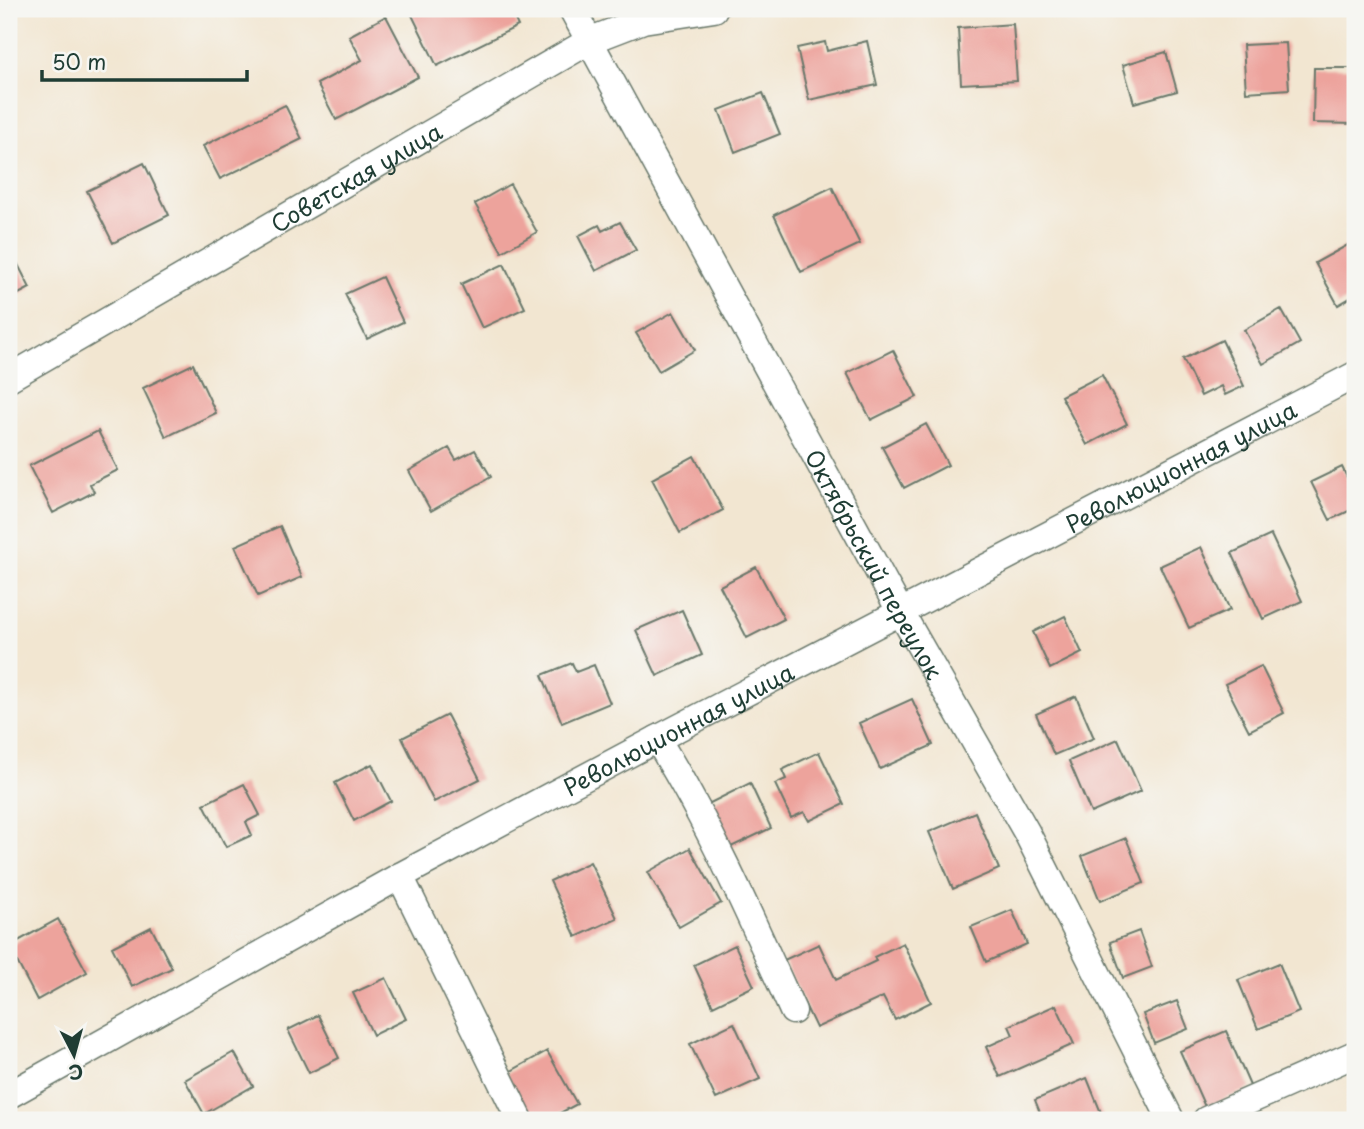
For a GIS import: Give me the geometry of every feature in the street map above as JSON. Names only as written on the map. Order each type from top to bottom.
[{"type":"street","name":"Октябрьский переулок","points":[[572,9],[900,611],[1027,833],[1171,1120]]},
{"type":"street","name":"Советская улица","points":[[9,378],[591,40],[643,20],[714,9]]},
{"type":"street","name":"Революционная улица","points":[[9,1095],[400,876],[900,611],[1355,375]]},
{"type":"street","points":[[657,739],[679,774],[728,868],[793,1011]]},
{"type":"street","points":[[400,876],[520,1120]]},
{"type":"street","points":[[1206,1120],[1355,1055]]},
{"type":"building","points":[[409,9],[449,9],[452,13],[461,9],[510,9],[518,26],[437,66]]},
{"type":"building","points":[[386,16],[418,77],[336,120],[317,84],[362,60],[349,36]]},
{"type":"building","points":[[1013,24],[1017,81],[961,84],[958,28]]},
{"type":"building","points":[[867,41],[877,85],[809,100],[797,48],[825,42],[827,51]]},
{"type":"building","points":[[1286,43],[1289,89],[1246,92],[1243,45]]},
{"type":"building","points":[[1166,52],[1177,91],[1134,103],[1123,65]]},
{"type":"building","points":[[1314,68],[1355,68],[1355,124],[1313,123]]},
{"type":"building","points":[[763,93],[780,134],[735,152],[719,110]]},
{"type":"building","points":[[285,105],[302,139],[220,179],[203,146]]},
{"type":"building","points":[[144,163],[169,215],[113,243],[87,191]]},
{"type":"building","points":[[510,184],[537,232],[502,252],[475,204]]},
{"type":"building","points":[[832,187],[860,244],[801,272],[774,215]]},
{"type":"building","points":[[620,222],[636,250],[596,271],[578,236],[599,225],[602,231]]},
{"type":"building","points":[[1355,241],[1355,295],[1338,305],[1315,263]]},
{"type":"building","points":[[9,247],[30,288],[9,299]]},
{"type":"building","points":[[504,264],[525,308],[482,328],[461,284]]},
{"type":"building","points":[[382,277],[403,322],[367,339],[345,294]]},
{"type":"building","points":[[1281,309],[1300,343],[1263,364],[1244,330]]},
{"type":"building","points":[[673,312],[695,350],[659,371],[636,333]]},
{"type":"building","points":[[1222,340],[1244,386],[1225,395],[1221,386],[1201,396],[1183,359]]},
{"type":"building","points":[[893,350],[917,397],[871,420],[847,373]]},
{"type":"building","points":[[193,364],[216,413],[166,437],[143,388]]},
{"type":"building","points":[[1102,375],[1127,424],[1087,445],[1061,396]]},
{"type":"building","points":[[926,424],[948,465],[904,488],[882,447]]},
{"type":"building","points":[[98,431],[118,470],[90,484],[94,492],[53,513],[29,466]]},
{"type":"building","points":[[449,448],[456,460],[475,450],[491,477],[431,511],[409,471]]},
{"type":"building","points":[[694,456],[723,510],[680,533],[652,479]]},
{"type":"building","points":[[1342,467],[1355,494],[1355,508],[1330,520],[1311,482]]},
{"type":"building","points":[[280,526],[302,577],[258,596],[235,546]]},
{"type":"building","points":[[1271,535],[1302,601],[1263,619],[1232,553]]},
{"type":"building","points":[[1201,547],[1230,610],[1189,628],[1160,566]]},
{"type":"building","points":[[756,567],[784,619],[747,638],[720,586]]},
{"type":"building","points":[[682,610],[702,655],[657,676],[636,630]]},
{"type":"building","points":[[1065,616],[1082,653],[1050,669],[1033,632]]},
{"type":"building","points":[[572,663],[576,672],[594,665],[610,703],[562,723],[542,675]]},
{"type":"building","points":[[1261,666],[1284,713],[1249,731],[1225,684]]},
{"type":"building","points":[[1076,696],[1094,738],[1054,755],[1036,714]]},
{"type":"building","points":[[912,699],[933,745],[880,769],[859,723]]},
{"type":"building","points":[[447,715],[480,779],[434,802],[402,738]]},
{"type":"building","points":[[1118,739],[1141,791],[1091,813],[1069,761]]},
{"type":"building","points":[[819,752],[844,804],[809,821],[804,812],[791,818],[775,784],[786,779],[782,770]]},
{"type":"building","points":[[372,764],[391,801],[354,821],[335,783]]},
{"type":"building","points":[[750,783],[771,828],[729,848],[708,804]]},
{"type":"building","points":[[244,784],[260,815],[246,822],[252,835],[226,847],[204,804]]},
{"type":"building","points":[[975,812],[999,869],[953,889],[929,832]]},
{"type":"building","points":[[1126,838],[1144,883],[1100,901],[1082,856]]},
{"type":"building","points":[[690,848],[721,903],[679,927],[648,872]]},
{"type":"building","points":[[590,862],[617,918],[576,937],[550,881]]},
{"type":"building","points":[[1012,910],[1027,944],[986,962],[971,927]]},
{"type":"building","points":[[58,919],[87,972],[37,1000],[9,946]]},
{"type":"building","points":[[151,927],[172,968],[132,987],[112,947]]},
{"type":"building","points":[[1139,931],[1152,967],[1123,978],[1110,942]]},
{"type":"building","points":[[903,943],[931,1002],[895,1020],[883,997],[816,1028],[784,960],[819,944],[836,980],[876,961],[874,957]]},
{"type":"building","points":[[735,945],[754,986],[713,1006],[694,965]]},
{"type":"building","points":[[1279,963],[1299,1012],[1258,1029],[1238,980]]},
{"type":"building","points":[[386,978],[406,1019],[373,1035],[353,993]]},
{"type":"building","points":[[1177,1001],[1188,1029],[1154,1043],[1143,1014]]},
{"type":"building","points":[[1056,1005],[1074,1044],[1000,1077],[986,1047],[1013,1035],[1009,1026]]},
{"type":"building","points":[[318,1015],[339,1058],[309,1073],[288,1030]]},
{"type":"building","points":[[734,1023],[760,1079],[716,1099],[690,1044]]},
{"type":"building","points":[[1226,1031],[1251,1088],[1205,1107],[1180,1051]]},
{"type":"building","points":[[547,1051],[577,1104],[547,1120],[532,1120],[506,1074]]},
{"type":"building","points":[[234,1052],[253,1086],[204,1114],[185,1080]]},
{"type":"building","points":[[1087,1078],[1104,1120],[1043,1120],[1035,1100]]}]
